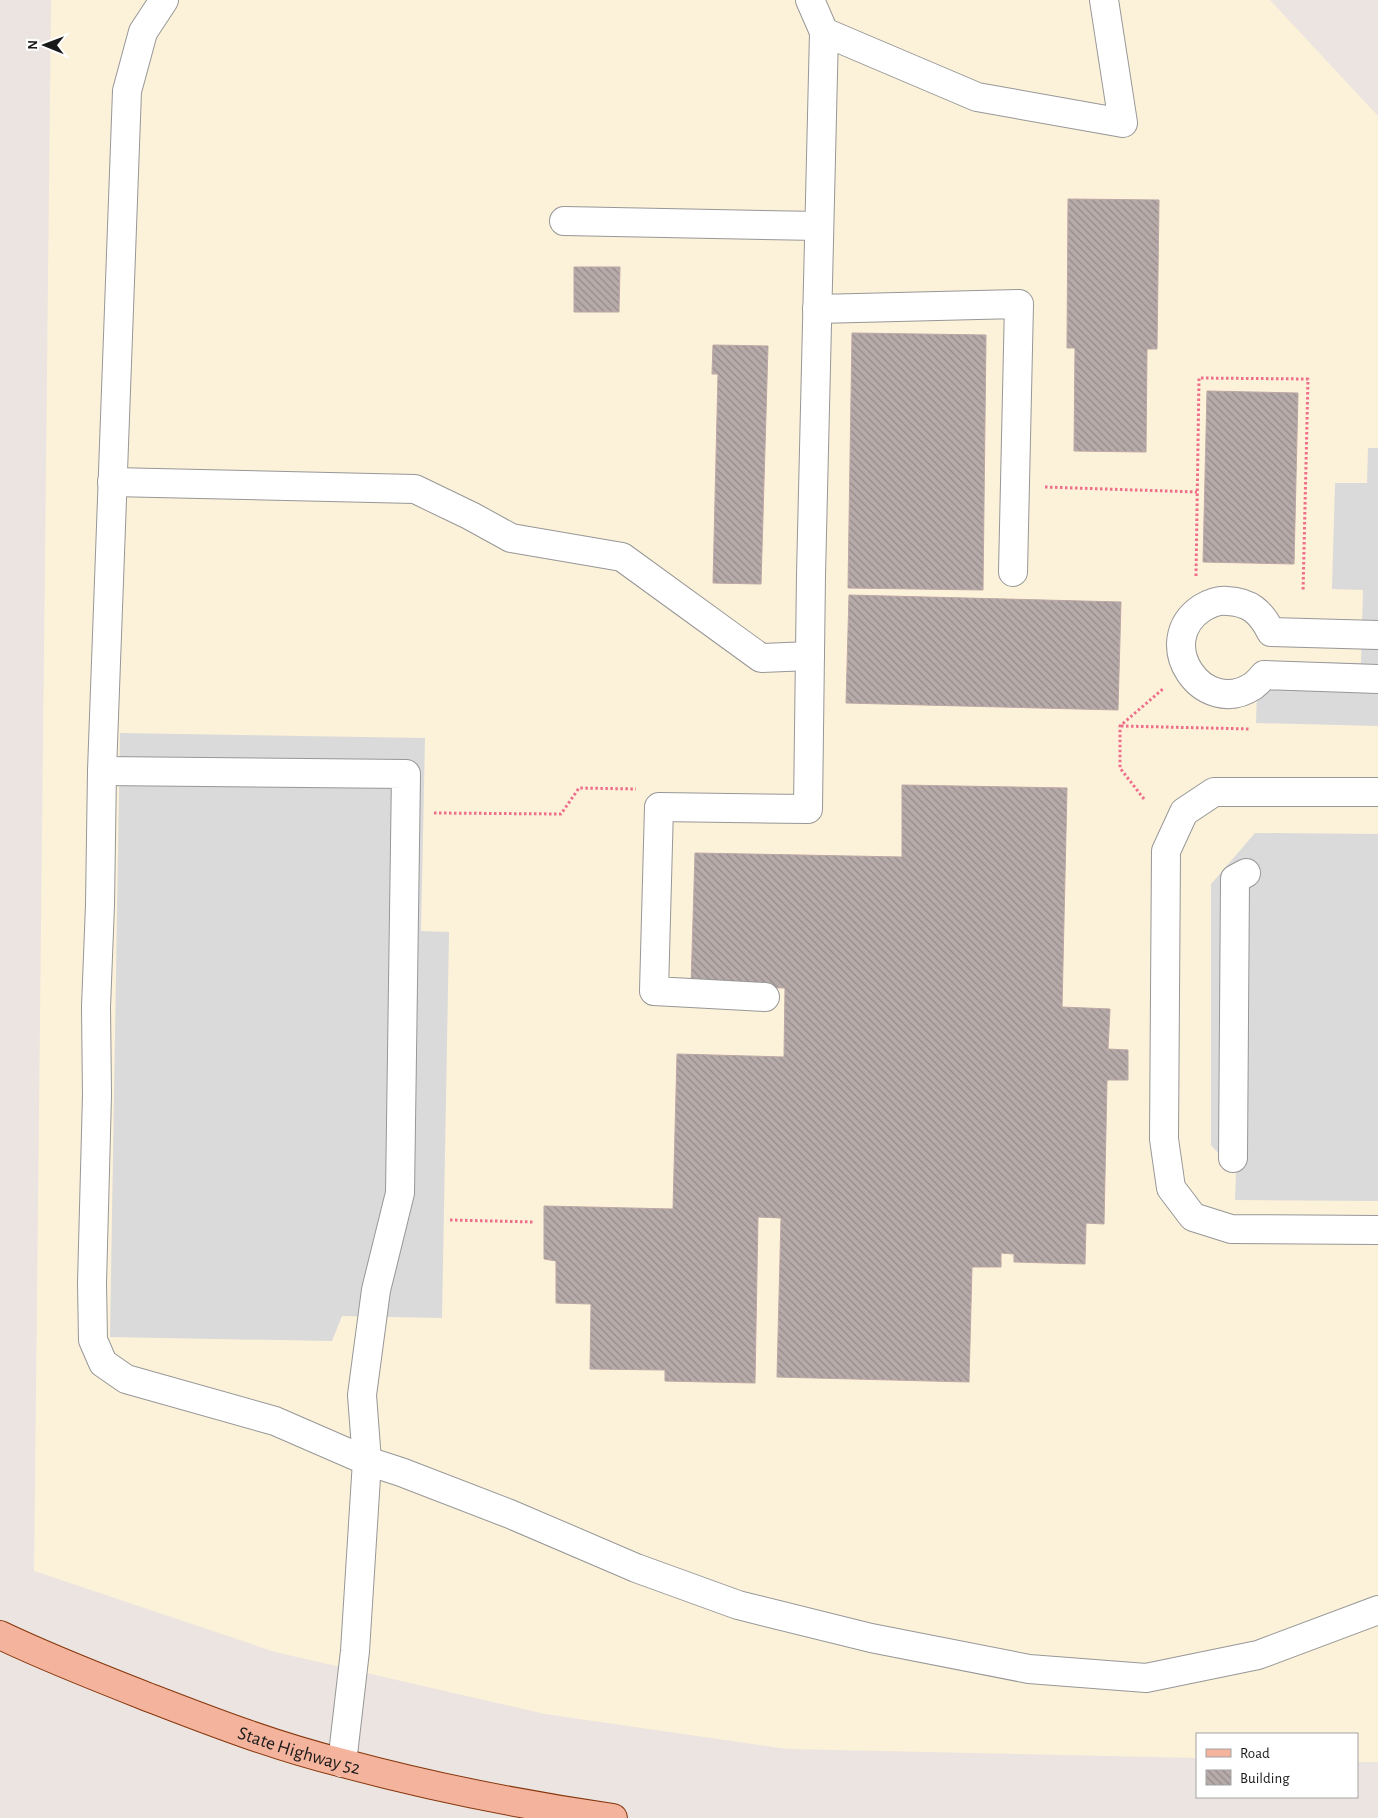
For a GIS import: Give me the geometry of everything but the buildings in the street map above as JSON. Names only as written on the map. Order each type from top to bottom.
[{"type":"main road","name":"State Highway 52","points":[[0,1635],[183,1711],[257,1737],[342,1763],[466,1792],[546,1808],[613,1818]]},
{"type":"lane","points":[[164,0],[143,32],[127,91],[102,771],[96,1007],[97,1095],[92,1283],[93,1340],[103,1363],[126,1380],[275,1421],[366,1461],[510,1514],[636,1568],[738,1605],[870,1638],[1029,1669],[1146,1678],[1258,1655],[1378,1610]]},
{"type":"lane","points":[[765,997],[654,991],[659,808],[808,809],[824,32],[810,0]]},
{"type":"lane","points":[[824,32],[977,97],[1123,123],[1104,0]]},
{"type":"lane","points":[[564,220],[819,226]]},
{"type":"lane","points":[[817,309],[1019,304],[1013,572]]},
{"type":"lane","points":[[112,482],[415,490],[471,516],[511,538],[622,557],[761,658],[810,656]]},
{"type":"lane","points":[[1378,635],[1271,632],[1264,618],[1250,606],[1223,600],[1208,604],[1196,613],[1186,625],[1181,640],[1182,655],[1187,670],[1196,681],[1209,690],[1224,693],[1239,692],[1253,686],[1264,675],[1378,679]]},
{"type":"lane","points":[[102,771],[406,774],[400,1193],[376,1290],[362,1395],[366,1461],[355,1651],[342,1763]]},
{"type":"lane","points":[[1378,792],[1214,792],[1184,812],[1166,851],[1164,1139],[1171,1188],[1193,1217],[1231,1229],[1378,1230]]},
{"type":"lane","points":[[1232,1158],[1235,879],[1246,873]]},
{"type":"path","points":[[1196,580],[1199,378],[1308,379],[1303,592]]},
{"type":"path","points":[[1039,487],[1197,492]]},
{"type":"path","points":[[1144,799],[1120,768],[1120,726],[1167,685]]},
{"type":"path","points":[[1120,726],[1250,729]]},
{"type":"path","points":[[406,813],[561,814],[579,788],[637,789]]},
{"type":"path","points":[[450,1220],[535,1222]]},
{"type":"shaded area","points":[[51,0],[1270,0],[1378,116],[1378,1762],[1358,1762],[1358,1733],[1196,1733],[1196,1758],[787,1749],[545,1714],[275,1652],[34,1571]]},
{"type":"shaded area","points":[[1368,448],[1378,448],[1378,726],[1256,723],[1258,661],[1361,663],[1363,590],[1332,589],[1335,483],[1367,483]]},
{"type":"shaded area","points":[[120,733],[425,738],[421,931],[449,932],[442,1318],[342,1316],[332,1341],[110,1337]]},
{"type":"shaded area","points":[[1255,833],[1378,834],[1378,1201],[1235,1200],[1236,1173],[1211,1145],[1211,884]]}]
